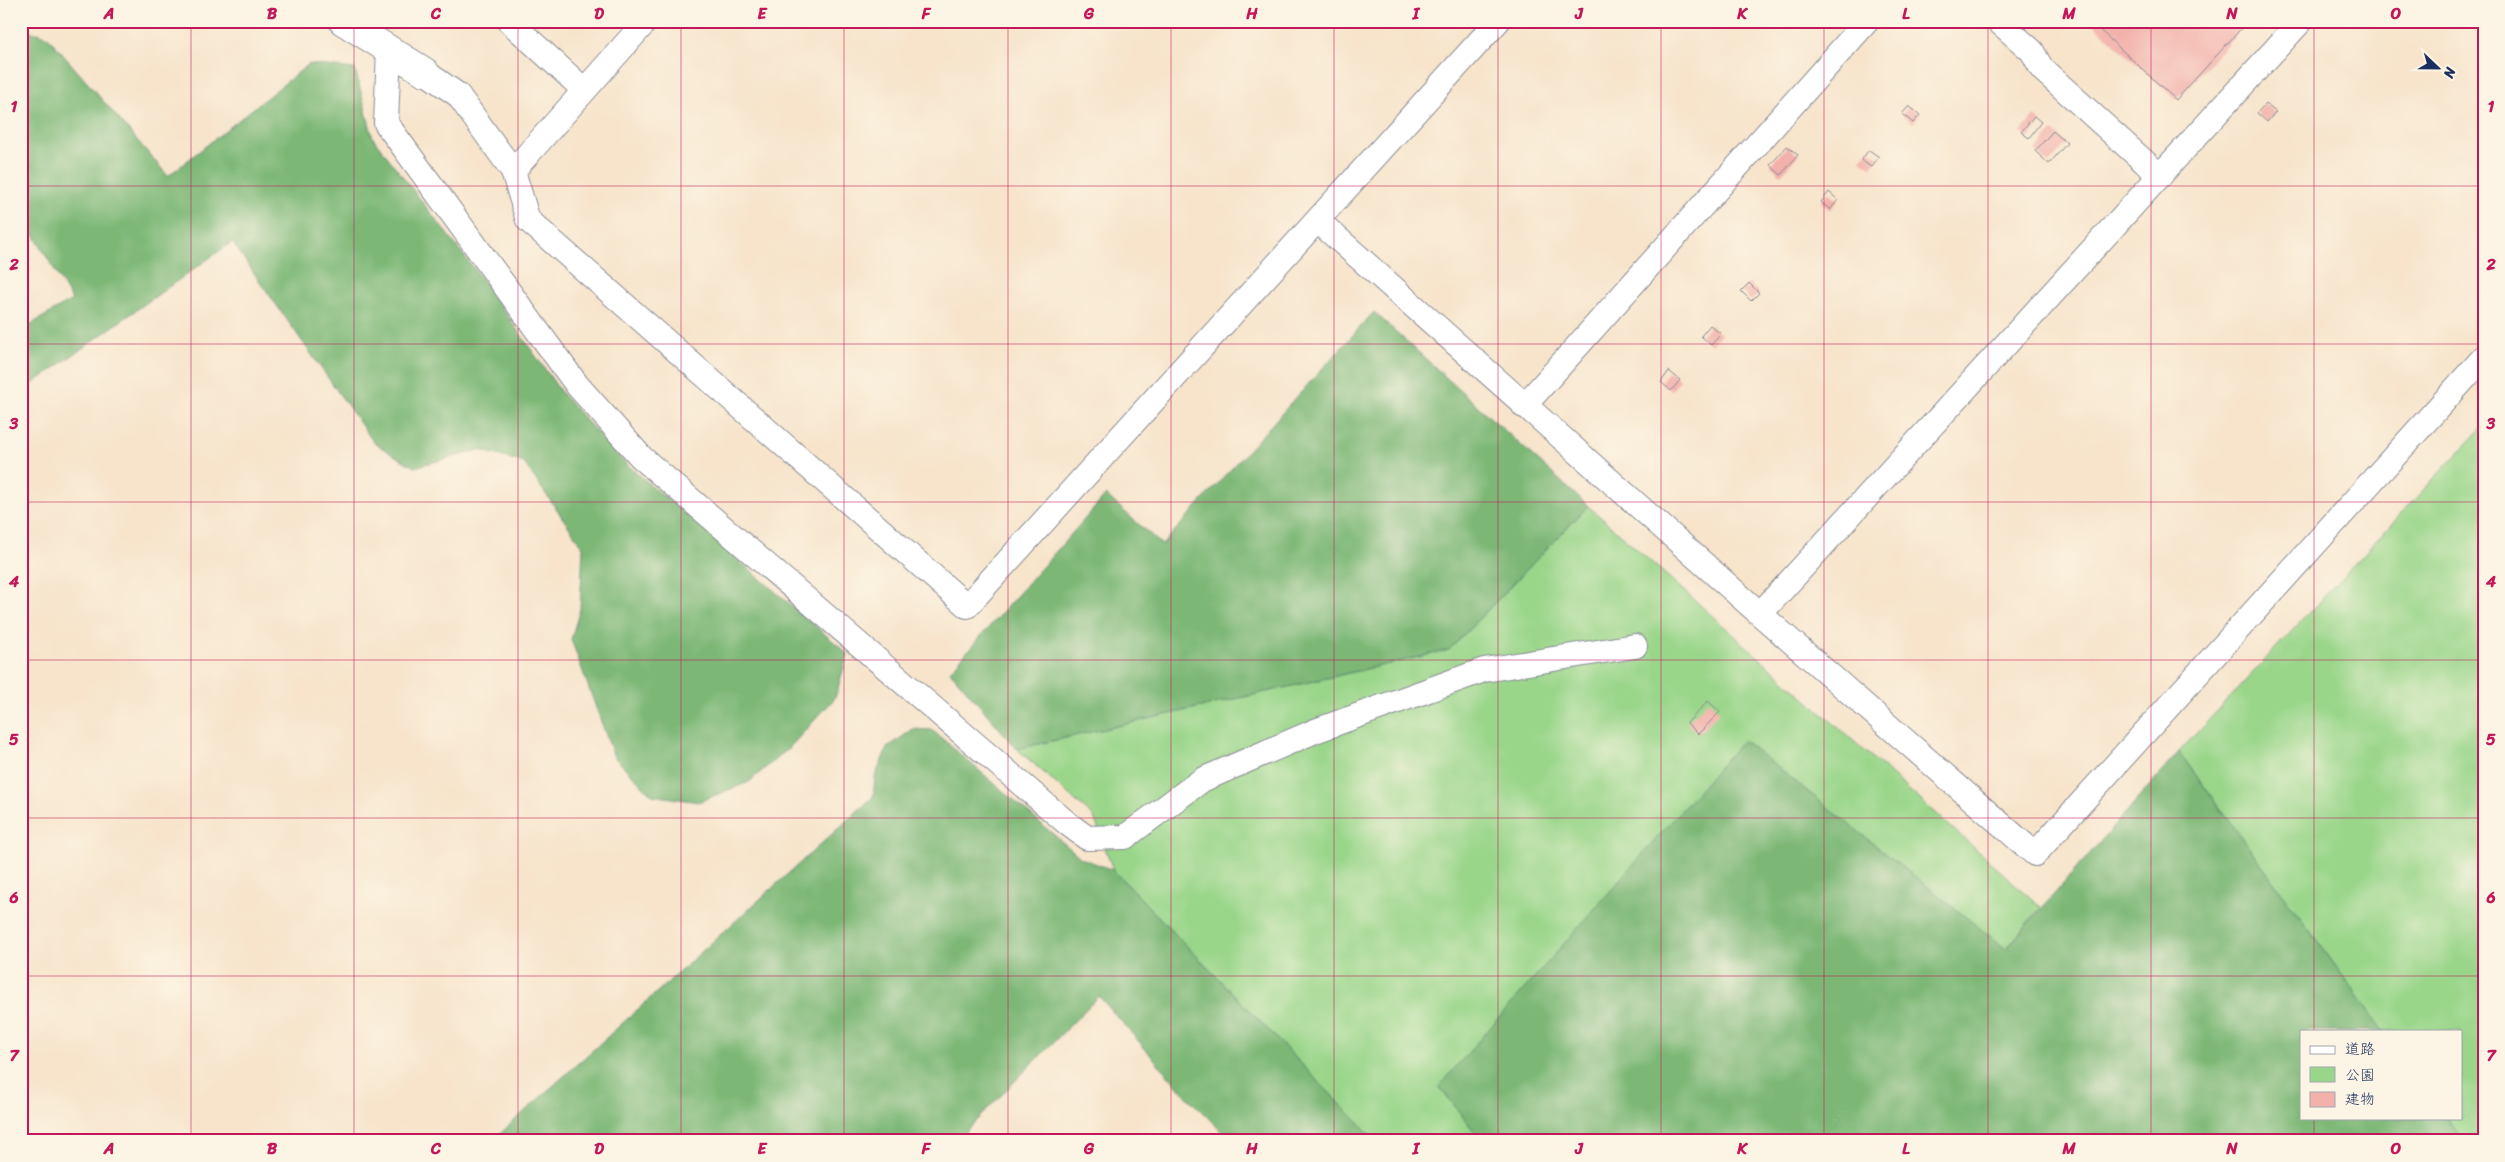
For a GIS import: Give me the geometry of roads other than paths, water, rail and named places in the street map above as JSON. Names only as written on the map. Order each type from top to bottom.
[{"type":"street","points":[[343,21],[425,72]]},
{"type":"lane","points":[[509,21],[583,89]]},
{"type":"lane","points":[[513,170],[583,89],[646,21]]},
{"type":"lane","points":[[425,72],[458,95],[513,170],[528,220],[967,606],[1498,21]]},
{"type":"lane","points":[[1524,406],[1867,21]]},
{"type":"lane","points":[[1998,21],[2032,51],[2042,69],[2160,176]]},
{"type":"lane","points":[[1760,614],[2301,21]]},
{"type":"lane","points":[[389,50],[386,123],[577,385],[641,457],[1067,823],[1088,838],[1125,837],[1202,780],[1315,731],[1484,670],[1635,646]]},
{"type":"lane","points":[[1318,221],[1524,406],[2035,854],[2484,357]]}]
